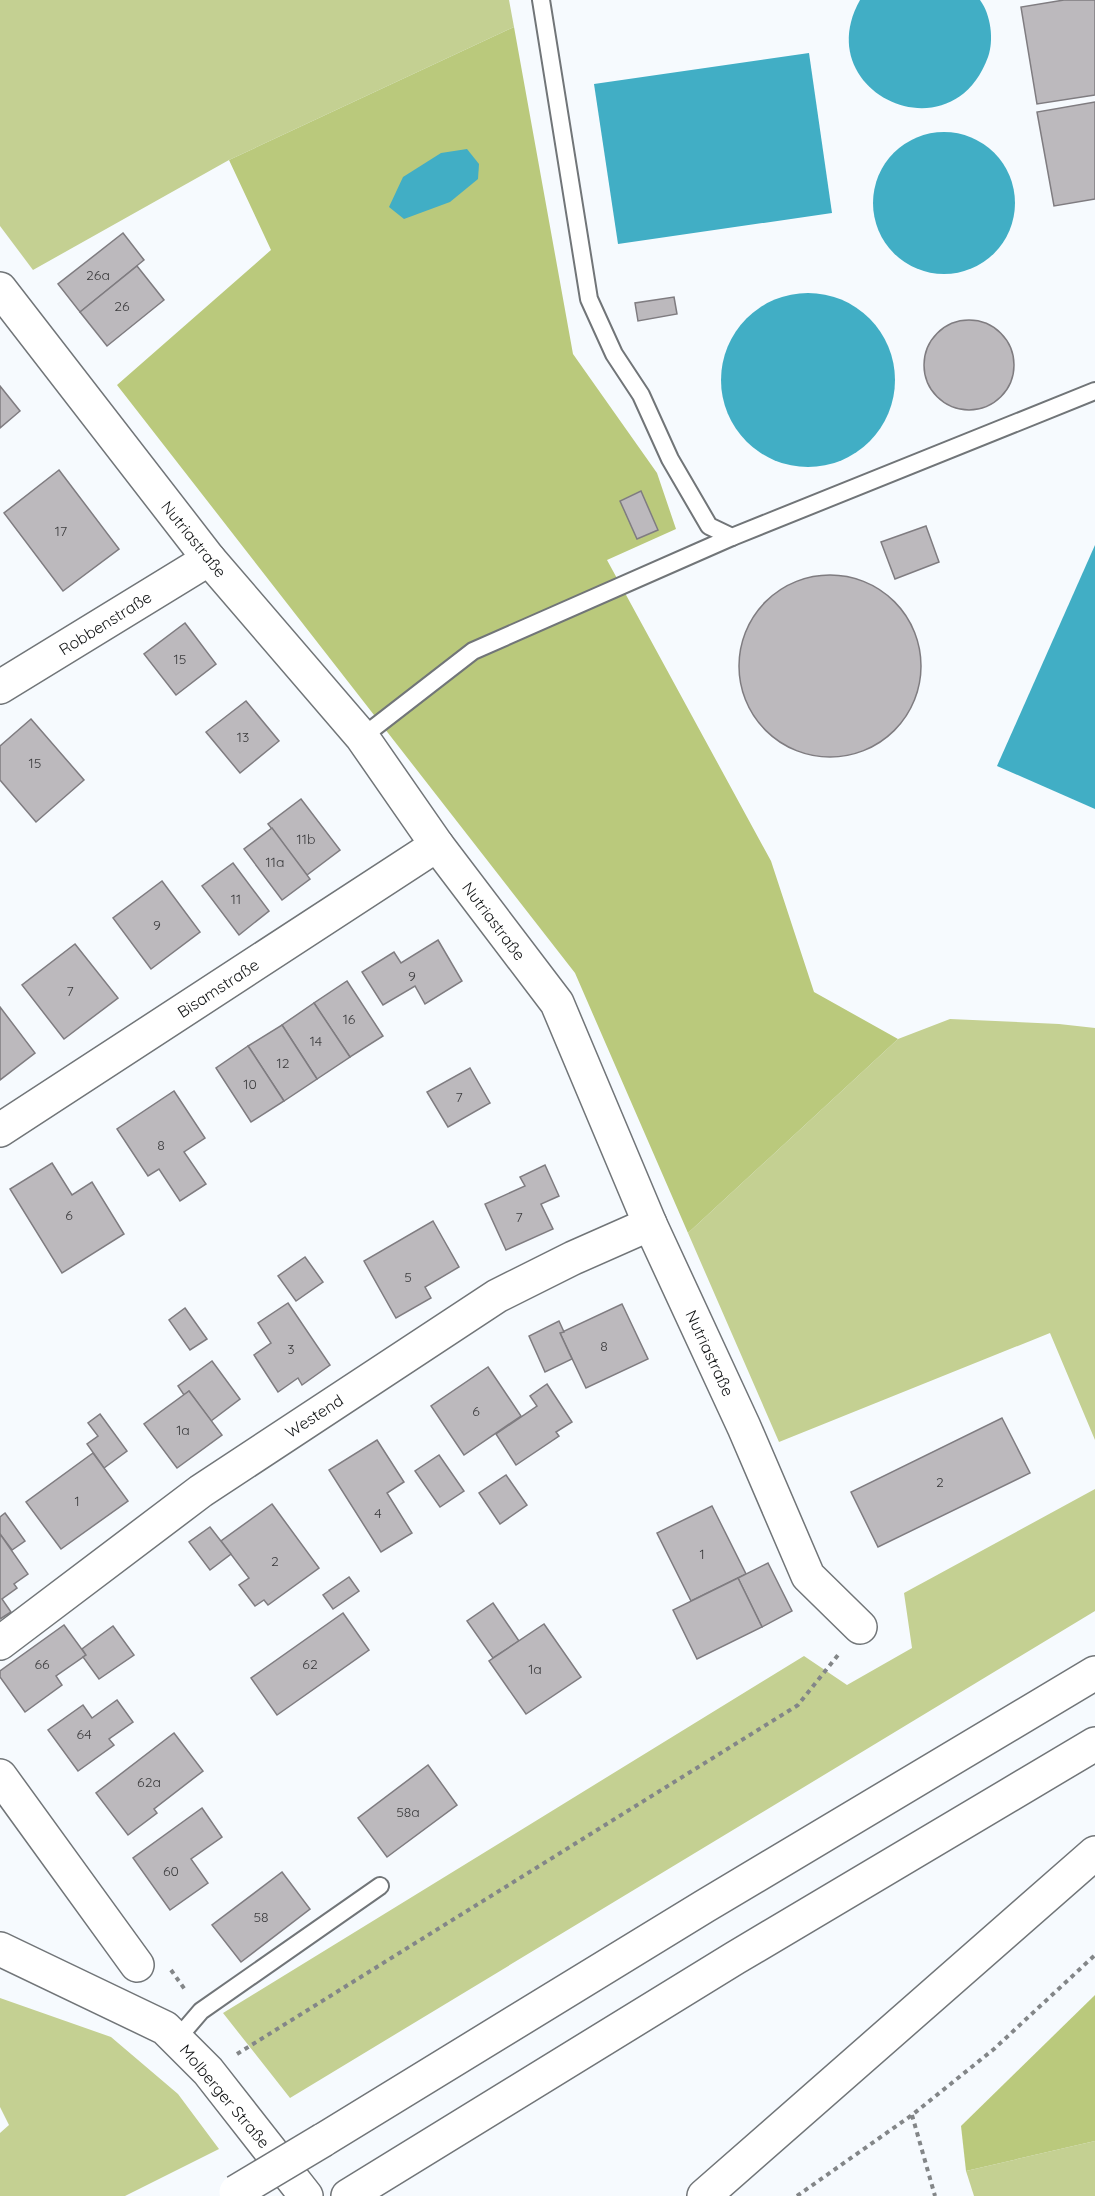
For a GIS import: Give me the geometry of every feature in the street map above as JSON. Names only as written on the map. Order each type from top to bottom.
[{"type":"main road","name":"Nutriastraße","points":[[0,289],[209,559],[362,736],[437,845],[557,1003],[650,1224],[744,1426],[808,1576],[860,1627]]},
{"type":"main road","name":"Robbenstraße","points":[[0,687],[209,559]]},
{"type":"main road","name":"Bisamstraße","points":[[0,1130],[437,845]]},
{"type":"main road","name":"Westend","points":[[0,1643],[201,1491],[496,1296],[573,1258],[650,1224]]},
{"type":"main road","points":[[233,2194],[705,1906],[1095,1673]]},
{"type":"main road","points":[[353,2193],[725,1964],[1095,1744]]},
{"type":"main road","points":[[0,1776],[137,1965]]},
{"type":"main road","points":[[704,2196],[1095,1853]]},
{"type":"main road","name":"Molberger Straße","points":[[0,1949],[165,2028],[208,2071],[306,2196]]},
{"type":"lane","points":[[541,0],[589,299],[614,354],[641,395],[670,459],[709,526],[732,537]]},
{"type":"lane","points":[[362,736],[472,651],[732,537],[1095,392]]},
{"type":"lane","points":[[177,2039],[201,2011],[380,1886]]},
{"type":"path","points":[[208,2071],[798,1705],[860,1627]]},
{"type":"path","points":[[797,2196],[912,2115],[994,2049],[1095,1955]]},
{"type":"path","points":[[912,2115],[935,2196]]},
{"type":"green space","points":[[0,0],[509,0],[514,27],[229,160],[33,270],[0,226]]},
{"type":"green space","points":[[514,27],[573,354],[657,473],[676,529],[607,560],[771,861],[814,992],[898,1039],[688,1233],[575,973],[117,385],[271,250],[229,160]]},
{"type":"green space","points":[[950,1019],[1095,1028],[1095,1440],[1050,1333],[779,1442],[688,1233],[898,1039]]},
{"type":"green space","points":[[1095,1489],[1095,1611],[290,2098],[223,2013],[804,1656],[847,1685],[912,1648],[904,1593]]},
{"type":"green space","points":[[1095,1995],[1095,2141],[966,2171],[961,2126]]},
{"type":"green space","points":[[0,1998],[111,2037],[178,2094],[219,2149],[125,2196],[0,2196],[0,2133],[9,2125],[0,2107]]},
{"type":"green space","points":[[1095,2141],[1095,2196],[974,2196],[966,2171]]},
{"type":"water","points":[[860,0],[980,0],[989,20],[991,43],[988,57],[970,88],[945,104],[918,108],[891,101],[868,85],[853,62],[849,33]]},
{"type":"water","points":[[809,53],[832,213],[618,244],[594,84]]},
{"type":"water","points":[[944,132],[971,137],[994,153],[1010,176],[1015,203],[1010,230],[994,253],[971,269],[944,274],[917,269],[894,253],[878,230],[873,203],[878,176],[894,153],[917,137]]},
{"type":"water","points":[[467,149],[479,164],[478,179],[450,202],[404,219],[389,207],[403,177],[441,153]]},
{"type":"water","points":[[808,293],[825,294],[841,299],[857,307],[870,318],[881,331],[889,347],[894,363],[894,397],[889,413],[881,429],[870,442],[857,453],[841,461],[825,466],[808,467],[791,466],[775,461],[759,453],[746,442],[735,429],[727,413],[722,397],[721,380],[722,363],[727,347],[735,331],[746,318],[759,307],[775,299],[791,294]]},
{"type":"water","points":[[1095,545],[1095,809],[997,766]]},
{"type":"building","points":[[1064,0],[1095,0],[1095,95],[1037,104],[1021,7]]},
{"type":"building","points":[[1095,102],[1095,199],[1054,206],[1037,112]]},
{"type":"building","points":[[123,233],[144,260],[80,312],[58,284]]},
{"type":"building","points":[[137,266],[164,300],[107,346],[80,312]]},
{"type":"building","points":[[674,297],[677,314],[638,321],[635,303]]},
{"type":"building","points":[[969,320],[986,324],[1001,333],[1010,348],[1014,365],[1010,382],[1001,397],[986,406],[969,410],[952,406],[937,397],[928,382],[924,365],[928,348],[937,333],[952,324]]},
{"type":"building","points":[[0,386],[20,411],[0,428]]},
{"type":"building","points":[[59,470],[119,549],[63,591],[4,513]]},
{"type":"building","points":[[641,491],[658,530],[637,539],[620,501]]},
{"type":"building","points":[[926,526],[939,562],[895,579],[881,542]]},
{"type":"building","points":[[830,575],[865,582],[881,590],[894,602],[906,615],[914,631],[921,666],[914,701],[906,717],[894,730],[881,742],[865,750],[830,757],[795,750],[779,742],[766,730],[754,717],[746,701],[739,666],[746,631],[754,615],[766,602],[779,590],[795,582]]},
{"type":"building","points":[[185,623],[216,664],[176,695],[144,654]]},
{"type":"building","points":[[246,701],[279,741],[240,773],[206,732]]},
{"type":"building","points":[[31,719],[84,780],[36,822],[0,780],[0,746]]},
{"type":"building","points":[[301,799],[340,850],[307,875],[268,824]]},
{"type":"building","points":[[272,828],[310,879],[282,900],[244,849]]},
{"type":"building","points":[[233,863],[269,911],[239,935],[202,886]]},
{"type":"building","points":[[162,881],[200,932],[151,969],[113,918]]},
{"type":"building","points":[[438,940],[462,981],[425,1004],[415,986],[383,1005],[362,972],[394,952],[401,963]]},
{"type":"building","points":[[75,944],[118,998],[64,1039],[22,985]]},
{"type":"building","points":[[347,981],[383,1036],[350,1057],[314,1003]]},
{"type":"building","points":[[314,1003],[350,1057],[317,1079],[282,1025]]},
{"type":"building","points":[[0,1007],[35,1053],[0,1080]]},
{"type":"building","points":[[282,1025],[317,1079],[284,1101],[248,1046]]},
{"type":"building","points":[[248,1046],[284,1101],[251,1122],[216,1068]]},
{"type":"building","points":[[470,1068],[490,1103],[448,1127],[427,1092]]},
{"type":"building","points":[[174,1091],[205,1138],[184,1152],[206,1184],[180,1201],[159,1169],[148,1176],[117,1129]]},
{"type":"building","points":[[52,1163],[72,1195],[92,1182],[124,1234],[62,1273],[10,1189]]},
{"type":"building","points":[[545,1165],[559,1196],[541,1204],[553,1229],[506,1250],[485,1204],[525,1186],[520,1177]]},
{"type":"building","points":[[433,1221],[459,1267],[425,1287],[431,1298],[396,1318],[364,1261]]},
{"type":"building","points":[[305,1257],[323,1282],[296,1301],[278,1276]]},
{"type":"building","points":[[288,1303],[330,1365],[302,1385],[298,1378],[278,1392],[254,1355],[271,1343],[258,1323]]},
{"type":"building","points":[[622,1304],[648,1359],[586,1388],[560,1333]]},
{"type":"building","points":[[185,1308],[207,1339],[190,1350],[169,1320]]},
{"type":"building","points":[[559,1321],[564,1332],[560,1333],[572,1359],[545,1372],[529,1336]]},
{"type":"building","points":[[212,1361],[240,1399],[211,1421],[189,1391],[184,1395],[178,1386]]},
{"type":"building","points":[[488,1367],[521,1416],[464,1455],[431,1406]]},
{"type":"building","points":[[547,1384],[572,1422],[556,1432],[559,1436],[516,1465],[496,1434],[537,1406],[530,1396]]},
{"type":"building","points":[[189,1391],[222,1435],[177,1468],[144,1424]]},
{"type":"building","points":[[100,1414],[127,1451],[104,1468],[87,1444],[98,1436],[88,1423]]},
{"type":"building","points":[[1002,1418],[1030,1473],[878,1547],[851,1492]]},
{"type":"building","points":[[377,1440],[404,1482],[387,1493],[412,1533],[381,1552],[329,1470]]},
{"type":"building","points":[[93,1453],[128,1501],[61,1549],[26,1502]]},
{"type":"building","points":[[439,1455],[464,1491],[440,1507],[415,1471]]},
{"type":"building","points":[[506,1475],[527,1505],[500,1524],[479,1493]]},
{"type":"building","points":[[272,1504],[319,1568],[268,1605],[264,1600],[255,1606],[239,1585],[249,1578],[221,1541]]},
{"type":"building","points":[[712,1506],[746,1574],[691,1601],[657,1533]]},
{"type":"building","points":[[5,1513],[25,1541],[12,1550],[0,1534],[0,1517]]},
{"type":"building","points":[[210,1527],[231,1554],[210,1570],[189,1542]]},
{"type":"building","points":[[0,1534],[28,1574],[14,1584],[17,1588],[2,1599],[11,1612],[0,1619]]},
{"type":"building","points":[[768,1563],[792,1611],[762,1627],[738,1578]]},
{"type":"building","points":[[349,1577],[359,1591],[333,1609],[323,1595]]},
{"type":"building","points":[[738,1578],[762,1627],[697,1659],[673,1610]]},
{"type":"building","points":[[493,1603],[519,1641],[493,1658],[467,1621]]},
{"type":"building","points":[[343,1613],[369,1650],[277,1715],[251,1678]]},
{"type":"building","points":[[544,1624],[581,1677],[526,1714],[489,1661]]},
{"type":"building","points":[[64,1625],[86,1655],[56,1676],[62,1685],[25,1712],[0,1677],[0,1671]]},
{"type":"building","points":[[113,1626],[134,1655],[99,1679],[83,1657],[86,1655],[82,1649]]},
{"type":"building","points":[[117,1700],[133,1722],[109,1739],[114,1745],[78,1771],[48,1730],[83,1705],[92,1718]]},
{"type":"building","points":[[174,1733],[203,1771],[154,1809],[157,1813],[128,1835],[96,1793]]},
{"type":"building","points":[[428,1765],[457,1805],[387,1857],[358,1818]]},
{"type":"building","points":[[202,1808],[222,1837],[191,1859],[208,1883],[170,1910],[133,1858]]},
{"type":"building","points":[[282,1872],[310,1909],[241,1962],[212,1925]]}]
